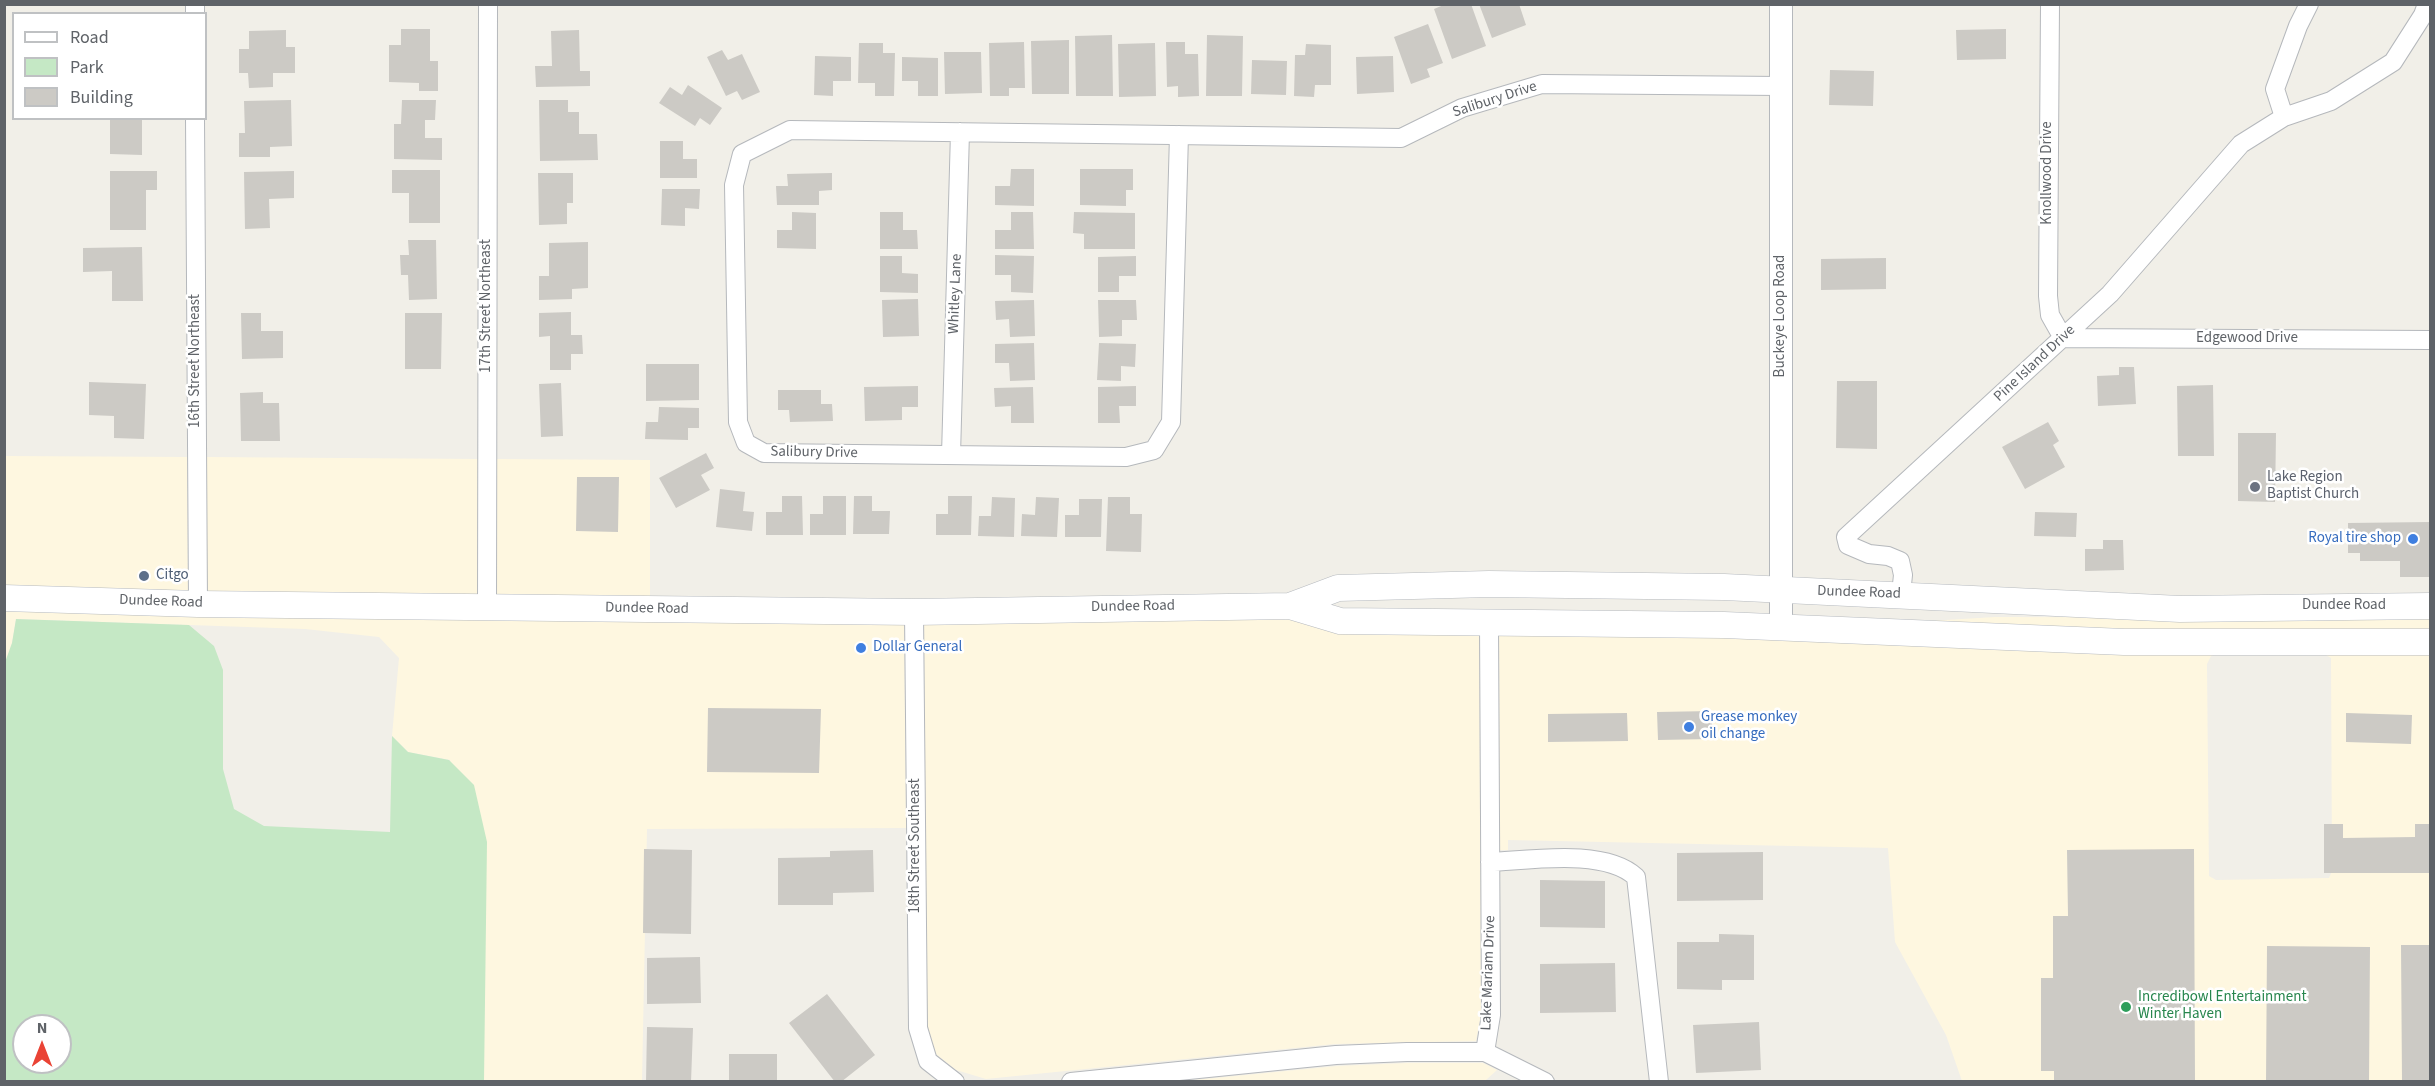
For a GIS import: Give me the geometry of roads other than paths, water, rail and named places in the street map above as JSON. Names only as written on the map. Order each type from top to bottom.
[{"type":"main road","name":"Dundee Road","points":[[1290,606],[1338,588],[1489,584],[1901,594],[2180,609],[2430,606]]},
{"type":"main road","name":"Dundee Road","points":[[4,598],[198,604],[914,612],[1290,606],[1340,621],[1781,627],[2124,642],[2430,642]]},
{"type":"street","name":"17th Street Northeast","points":[[487,608],[488,4]]},
{"type":"street","name":"Buckeye Loop Road","points":[[1781,4],[1781,627]]},
{"type":"street","name":"Knollwood Drive","points":[[2050,4],[2048,296],[2050,315],[2063,338]]},
{"type":"street","points":[[2284,117],[2275,88],[2298,26],[2310,4]]},
{"type":"street","name":"Pine Island Drive","points":[[1901,594],[1903,575],[1900,561],[1888,555],[1869,554],[1848,545],[1846,537],[2110,294],[2241,144],[2284,117],[2331,101],[2393,62],[2423,15],[2427,4]]},
{"type":"street","name":"Salibury Drive","points":[[1179,135],[1171,422],[1154,450],[1126,457],[764,453],[746,443],[738,422],[734,184],[742,154],[790,130],[960,132],[1401,138],[1461,108],[1542,84],[1781,86]]},
{"type":"street","name":"16th Street Northeast","points":[[195,120],[198,604]]},
{"type":"street","name":"Whitley Lane","points":[[951,455],[960,132]]},
{"type":"street","name":"Edgewood Drive","points":[[2063,338],[2430,340]]},
{"type":"street","name":"18th Street Southeast","points":[[914,612],[918,1028],[928,1061],[948,1077]]},
{"type":"street","name":"Lake Mariam Drive","points":[[1071,1082],[1336,1055],[1485,1052],[1491,1015],[1489,622]]},
{"type":"street","points":[[1490,862],[1594,860],[1617,865],[1636,877],[1659,1082]]},
{"type":"street","points":[[1485,1052],[1545,1082]]},
{"type":"place","name":"Lake Region Baptist Church","points":[[2255,487]]},
{"type":"place","name":"Royal tire shop","points":[[2413,539]]},
{"type":"place","name":"Citgo","points":[[144,576]]},
{"type":"place","name":"Dollar General","points":[[861,648]]},
{"type":"place","name":"Grease monkey oil change","points":[[1689,727]]},
{"type":"place","name":"Incredibowl Entertainment Winter Haven","points":[[2126,1007]]}]
